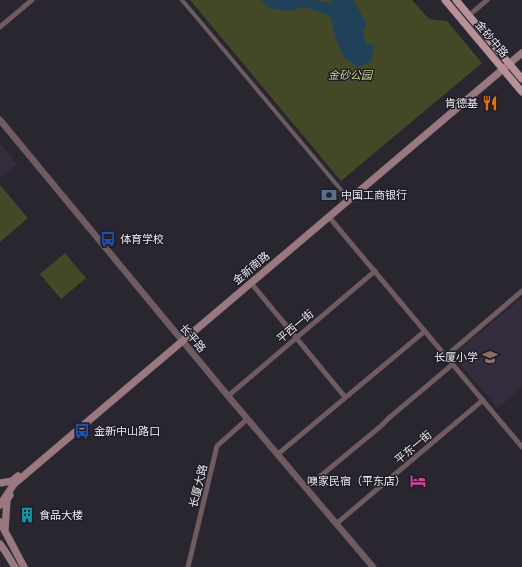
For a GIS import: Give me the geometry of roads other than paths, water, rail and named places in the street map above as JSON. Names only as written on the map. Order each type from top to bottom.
[{"type":"main road","name":"金砂中路","points":[[445,0],[522,92]]},
{"type":"main road","name":"金砂中路","points":[[456,0],[522,79]]},
{"type":"main road","name":"金新南路","points":[[180,341],[329,217],[522,49]]},
{"type":"main road","name":"金新南路","points":[[508,62],[522,53]]},
{"type":"main road","name":"金新南路","points":[[0,505],[13,483],[347,197],[502,68]]},
{"type":"main road","points":[[0,485],[13,483],[7,500],[4,532]]},
{"type":"main road","points":[[0,522],[24,567]]},
{"type":"main road","points":[[2,547],[15,567]]},
{"type":"street","points":[[0,26],[32,0]]},
{"type":"street","points":[[182,0],[347,197]]},
{"type":"street","points":[[473,12],[487,0]]},
{"type":"street","name":"长平路","points":[[0,120],[245,421],[369,567]]},
{"type":"street","name":"长平路","points":[[0,125],[180,341],[373,567]]},
{"type":"street","points":[[329,217],[522,447]]},
{"type":"street","name":"平西一街","points":[[228,396],[375,271]]},
{"type":"street","points":[[251,283],[345,397]]},
{"type":"street","points":[[446,356],[522,291]]},
{"type":"street","points":[[278,454],[425,331]]},
{"type":"street","points":[[306,488],[382,426],[390,417],[453,364]]},
{"type":"street","name":"平东一街","points":[[336,524],[483,400]]},
{"type":"street","name":"长厦大路","points":[[188,567],[216,446],[245,421]]},
{"type":"water","points":[[260,0],[314,0],[331,3],[332,0],[353,0],[367,24],[363,31],[366,43],[374,45],[371,62],[357,67],[344,57],[335,38],[331,19],[328,15],[305,7],[288,11],[269,8]]},
{"type":"place","name":"肯德基","points":[[490,103]]},
{"type":"place","name":"中国工商银行","points":[[329,195]]},
{"type":"place","name":"体育学校","points":[[108,239]]},
{"type":"place","name":"长厦小学","points":[[490,357]]},
{"type":"place","name":"金新中山路口","points":[[82,431]]},
{"type":"place","name":"噢家民宿（平东店）","points":[[418,481]]},
{"type":"place","name":"食品大楼","points":[[27,515]]},
{"type":"park label","name":"金砂公园","points":[[350,75]]}]
